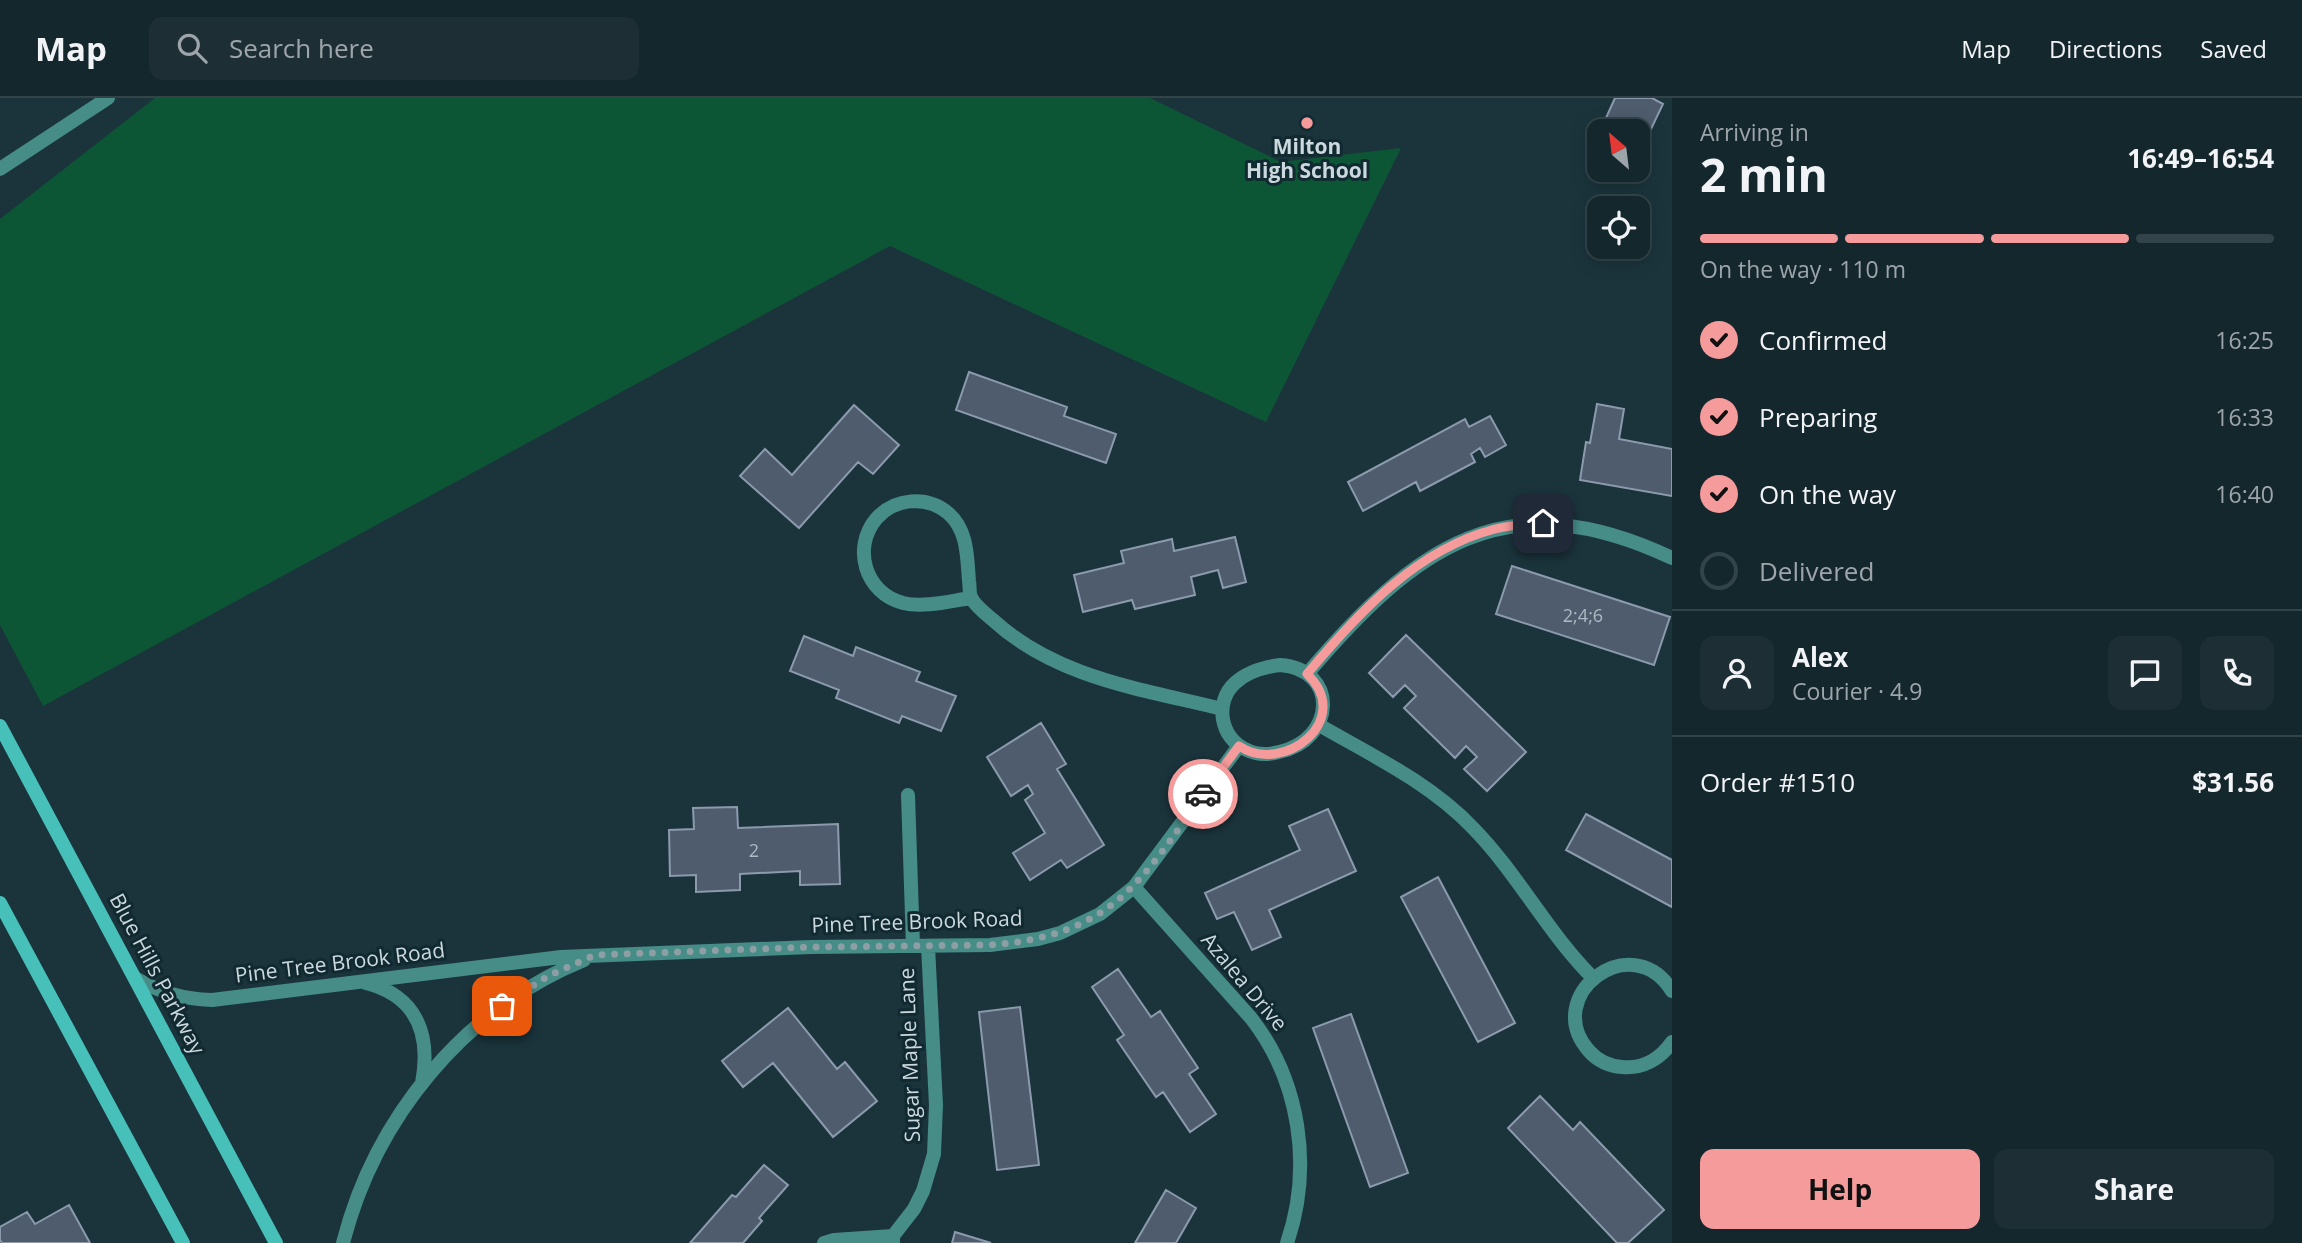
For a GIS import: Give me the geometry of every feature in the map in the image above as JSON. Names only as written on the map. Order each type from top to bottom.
[{"type":"main road","name":"Blue Hills Parkway","points":[[0,726],[276,1243]]},
{"type":"main road","points":[[0,903],[183,1243]]},
{"type":"street","points":[[0,169],[108,98]]},
{"type":"street","points":[[971,598],[913,604],[895,600],[880,591],[869,576],[863,558],[865,537],[874,521],[896,504],[914,501],[930,503],[947,512],[958,524],[965,541],[971,598],[1020,643],[1065,667],[1107,681],[1222,709]]},
{"type":"street","points":[[1307,674],[1345,631],[1408,572],[1456,544],[1496,529],[1543,523],[1577,526],[1633,541],[1672,558]]},
{"type":"street","points":[[1288,666],[1307,674],[1322,697],[1323,711],[1319,725],[1306,741],[1273,754],[1255,754],[1239,746],[1227,732],[1222,709],[1227,693],[1236,682],[1261,668],[1288,666]]},
{"type":"street","points":[[1319,725],[1445,801],[1475,829],[1502,860],[1564,947],[1593,978]]},
{"type":"street","name":"Pine Tree Brook Road","points":[[135,978],[175,997],[212,1000],[530,960],[595,955],[811,947],[1013,944],[1060,933],[1100,914],[1134,887],[1239,746]]},
{"type":"street","points":[[908,795],[913,946]]},
{"type":"street","name":"Azalea Drive","points":[[1134,887],[1251,1018],[1265,1036],[1283,1069],[1294,1106],[1300,1148],[1298,1191],[1287,1243]]},
{"type":"street","name":"Sugar Maple Lane","points":[[893,1240],[923,1191],[934,1154],[936,1105],[928,946]]},
{"type":"street","name":"Pine Tree Brook Road","points":[[343,1243],[355,1202],[377,1152],[404,1107],[457,1043],[502,1006],[548,976],[595,955]]},
{"type":"street","points":[[1672,991],[1660,976],[1635,965],[1609,968],[1593,978],[1582,992],[1576,1011],[1577,1031],[1586,1048],[1608,1064],[1633,1068],[1648,1063],[1657,1058],[1672,1042]]},
{"type":"street","points":[[363,982],[392,992],[412,1012],[424,1037],[421,1085]]},
{"type":"street","points":[[824,1243],[834,1240],[893,1240]]},
{"type":"green space","points":[[155,98],[1150,98],[1281,162],[1401,148],[1266,422],[890,246],[43,706],[0,625],[0,219]]},
{"type":"building","points":[[1615,98],[1652,98],[1663,104],[1650,131],[1650,119],[1606,119]]},
{"type":"building","points":[[969,372],[1067,407],[1064,416],[1116,434],[1106,463],[956,410]]},
{"type":"building","points":[[1597,404],[1624,409],[1619,439],[1672,449],[1672,496],[1580,480],[1586,442],[1590,443]]},
{"type":"building","points":[[854,405],[899,445],[873,474],[858,462],[799,528],[740,476],[765,449],[792,475]]},
{"type":"building","points":[[1490,416],[1506,445],[1485,457],[1480,448],[1471,454],[1475,462],[1420,491],[1416,482],[1363,511],[1348,482],[1465,419],[1469,427]]},
{"type":"building","points":[[1235,537],[1246,582],[1223,588],[1218,570],[1191,577],[1195,595],[1135,609],[1132,600],[1083,612],[1074,575],[1124,563],[1121,551],[1172,539],[1174,551]]},
{"type":"building","points":[[1512,566],[1670,617],[1654,665],[1496,614]]},
{"type":"building","points":[[1406,635],[1526,752],[1487,791],[1464,769],[1477,757],[1466,746],[1455,758],[1404,708],[1416,696],[1405,685],[1393,697],[1369,673]]},
{"type":"building","points":[[804,636],[853,656],[856,647],[920,672],[916,681],[956,696],[941,731],[902,716],[899,723],[836,698],[839,690],[790,671]]},
{"type":"building","points":[[1041,723],[1066,764],[1057,769],[1104,845],[1067,868],[1061,860],[1030,880],[1013,853],[1045,833],[1025,800],[1033,794],[1028,785],[1011,796],[987,757]]},
{"type":"building","points":[[737,807],[738,828],[838,824],[840,884],[800,885],[800,871],[740,874],[740,890],[696,892],[696,875],[670,876],[669,830],[694,829],[693,808]]},
{"type":"building","points":[[1328,809],[1356,871],[1269,910],[1281,937],[1252,950],[1234,912],[1217,919],[1205,893],[1300,850],[1289,826]]},
{"type":"building","points":[[1586,814],[1672,860],[1672,907],[1566,850]]},
{"type":"building","points":[[1438,877],[1515,1023],[1478,1042],[1401,897]]},
{"type":"building","points":[[1118,969],[1151,1017],[1160,1011],[1198,1068],[1189,1074],[1216,1114],[1190,1132],[1163,1092],[1156,1097],[1117,1040],[1124,1035],[1092,987]]},
{"type":"building","points":[[1020,1007],[1039,1165],[997,1170],[979,1012]]},
{"type":"building","points":[[788,1008],[837,1069],[845,1062],[877,1101],[833,1137],[773,1063],[743,1087],[722,1061]]},
{"type":"building","points":[[1351,1014],[1408,1173],[1370,1187],[1313,1028]]},
{"type":"building","points":[[1540,1096],[1573,1130],[1580,1122],[1664,1210],[1628,1243],[1617,1243],[1508,1128]]},
{"type":"building","points":[[764,1165],[788,1185],[759,1218],[762,1221],[743,1243],[690,1243],[732,1195],[736,1197]]},
{"type":"building","points":[[1166,1190],[1196,1208],[1176,1243],[1135,1243]]},
{"type":"building","points":[[69,1205],[90,1243],[2,1243],[0,1240],[0,1227],[27,1212],[35,1224]]},
{"type":"building","points":[[955,1232],[991,1243],[952,1243]]},
{"type":"way so far","points":[[502,1006],[548,976],[595,955],[811,947],[1013,944],[1060,933],[1100,914],[1134,887],[1203,794]]},
{"type":"place","name":"Milton High School","points":[[1307,123]]},
{"type":"route","points":[[1203,794],[1239,746],[1255,754],[1273,754],[1306,741],[1315,731],[1323,711],[1322,697],[1307,674],[1345,631],[1400,579],[1436,554],[1475,535],[1496,529],[1543,523]]}]
